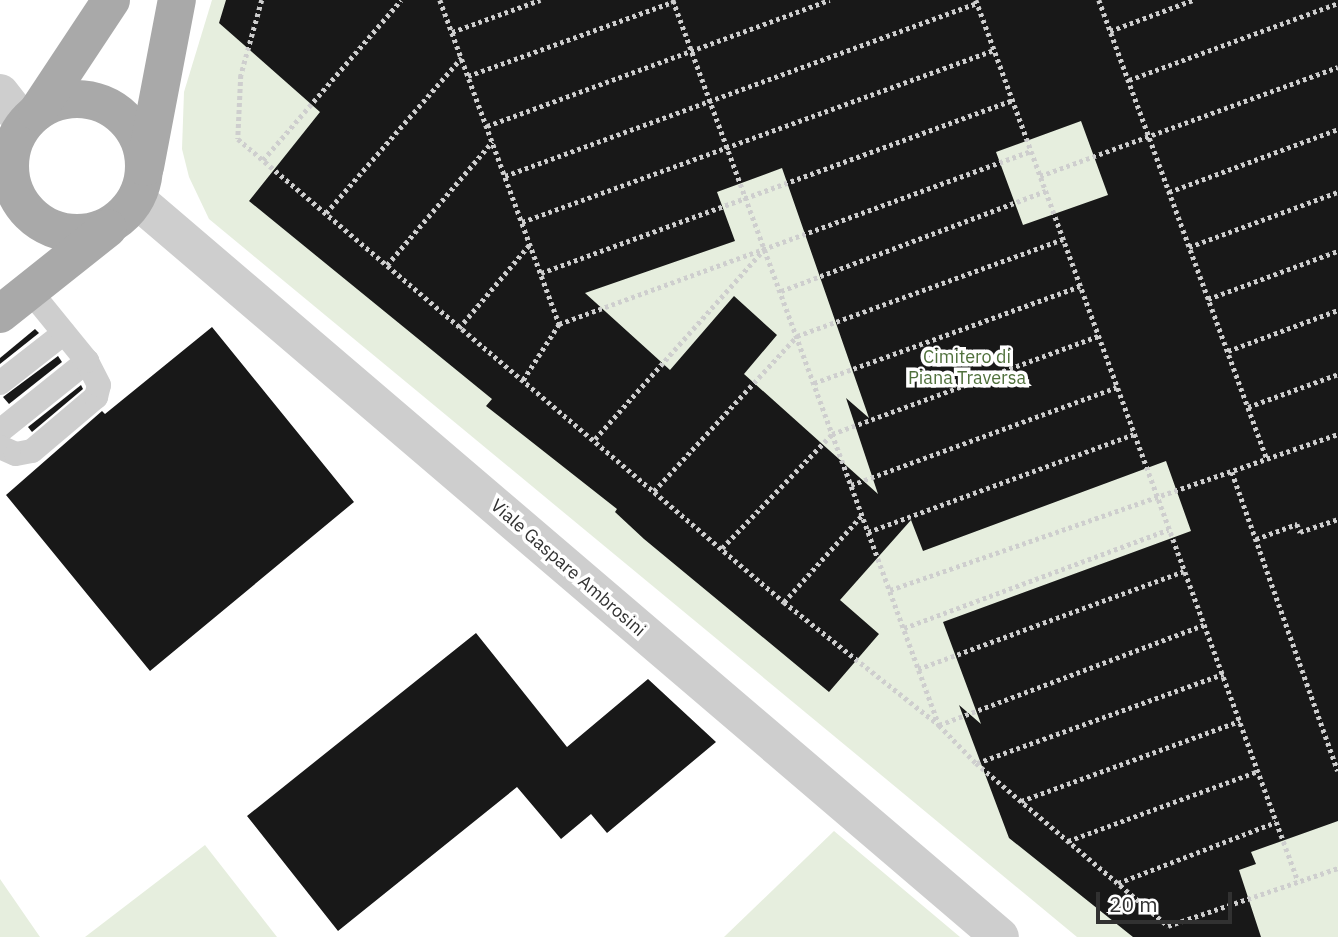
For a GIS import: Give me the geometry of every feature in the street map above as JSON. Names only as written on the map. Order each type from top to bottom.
[{"type":"main road","points":[[0,167],[27,122],[111,0]]},
{"type":"main road","points":[[0,314],[134,198],[177,0]]},
{"type":"main road","points":[[74,99],[113,109],[138,139],[134,198],[85,233],[63,232],[26,211],[10,172],[27,122],[74,99]]},
{"type":"street","points":[[0,93],[27,122]]},
{"type":"street","name":"Viale Gaspare Ambrosini","points":[[134,198],[1000,937]]},
{"type":"lane","points":[[0,447],[16,454],[32,450],[96,397],[99,385],[87,361],[29,290]]},
{"type":"lane","points":[[0,383],[64,333]]},
{"type":"lane","points":[[0,431],[87,361]]},
{"type":"path","points":[[262,0],[241,75],[238,139],[784,602],[939,725],[976,763],[1168,926],[1338,868]]},
{"type":"path","points":[[263,160],[401,0]]},
{"type":"path","points":[[440,0],[559,324]]},
{"type":"path","points":[[452,32],[540,0]]},
{"type":"path","points":[[468,76],[675,0],[939,725]]},
{"type":"path","points":[[487,126],[830,0]]},
{"type":"path","points":[[1099,0],[1267,460]]},
{"type":"path","points":[[1110,31],[1193,0]]},
{"type":"path","points":[[505,176],[976,1],[1135,434],[1154,495],[1298,881]]},
{"type":"path","points":[[1129,80],[1338,2]]},
{"type":"path","points":[[522,222],[994,50]]},
{"type":"path","points":[[326,214],[462,58]]},
{"type":"path","points":[[1040,176],[1338,67]]},
{"type":"path","points":[[541,273],[1013,100]]},
{"type":"path","points":[[1169,192],[1338,130]]},
{"type":"path","points":[[387,265],[492,141]]},
{"type":"path","points":[[523,380],[559,324],[1031,151]]},
{"type":"path","points":[[781,291],[1046,191]]},
{"type":"path","points":[[1189,247],[1338,192]]},
{"type":"path","points":[[654,491],[797,336],[1063,239]]},
{"type":"path","points":[[459,328],[530,244]]},
{"type":"path","points":[[594,439],[765,248]]},
{"type":"path","points":[[1208,299],[1338,251]]},
{"type":"path","points":[[814,383],[1080,286]]},
{"type":"path","points":[[1227,351],[1338,310]]},
{"type":"path","points":[[722,548],[832,434],[1099,336]]},
{"type":"path","points":[[1248,407],[1338,374]]},
{"type":"path","points":[[851,485],[1117,387]]},
{"type":"path","points":[[868,532],[1135,434]]},
{"type":"path","points":[[891,590],[1154,495],[1267,460],[1338,434]]},
{"type":"path","points":[[1232,471],[1338,771]]},
{"type":"path","points":[[784,602],[862,515]]},
{"type":"path","points":[[1256,539],[1297,524],[1300,532],[1338,519]]},
{"type":"path","points":[[904,628],[1168,530]]},
{"type":"path","points":[[918,669],[1184,571]]},
{"type":"path","points":[[939,725],[1204,625]]},
{"type":"path","points":[[976,763],[1223,674]]},
{"type":"path","points":[[1021,801],[1240,721]]},
{"type":"path","points":[[1068,841],[1258,771]]},
{"type":"path","points":[[1118,883],[1276,822]]},
{"type":"green space","name":"Cimitero di Piana Traversa","points":[[212,0],[1338,0],[1338,937],[1077,937],[209,219],[189,177],[182,149],[184,92]]},
{"type":"green space","points":[[834,831],[960,937],[724,937]]},
{"type":"green space","points":[[205,845],[277,937],[85,937]]},
{"type":"green space","points":[[0,879],[40,937],[0,937]]},
{"type":"building","name":"Cimitero di Piana Traversa","points":[[226,0],[1338,0],[1338,821],[1251,852],[1256,864],[1239,870],[1261,937],[1133,937],[1009,838],[959,705],[981,724],[943,622],[1191,531],[1166,461],[923,551],[911,520],[840,600],[879,634],[829,692],[644,539],[615,512],[617,509],[486,406],[492,399],[249,201],[320,112],[219,23]],"holes":[[[1081,121],[1108,195],[1023,225],[996,152]],[[782,168],[869,418],[846,398],[878,494],[744,374],[777,335],[734,296],[670,370],[585,293],[735,241],[717,192]]]},
{"type":"building","points":[[212,327],[354,502],[150,671],[6,495],[102,411],[105,414]]},
{"type":"building","points":[[35,329],[39,333],[0,364],[0,358]]},
{"type":"building","points":[[58,356],[62,362],[9,404],[3,397]]},
{"type":"building","points":[[81,385],[83,389],[32,432],[28,427]]},
{"type":"building","points":[[476,633],[567,747],[648,679],[716,742],[607,833],[591,814],[561,839],[517,787],[338,931],[247,816]]}]
